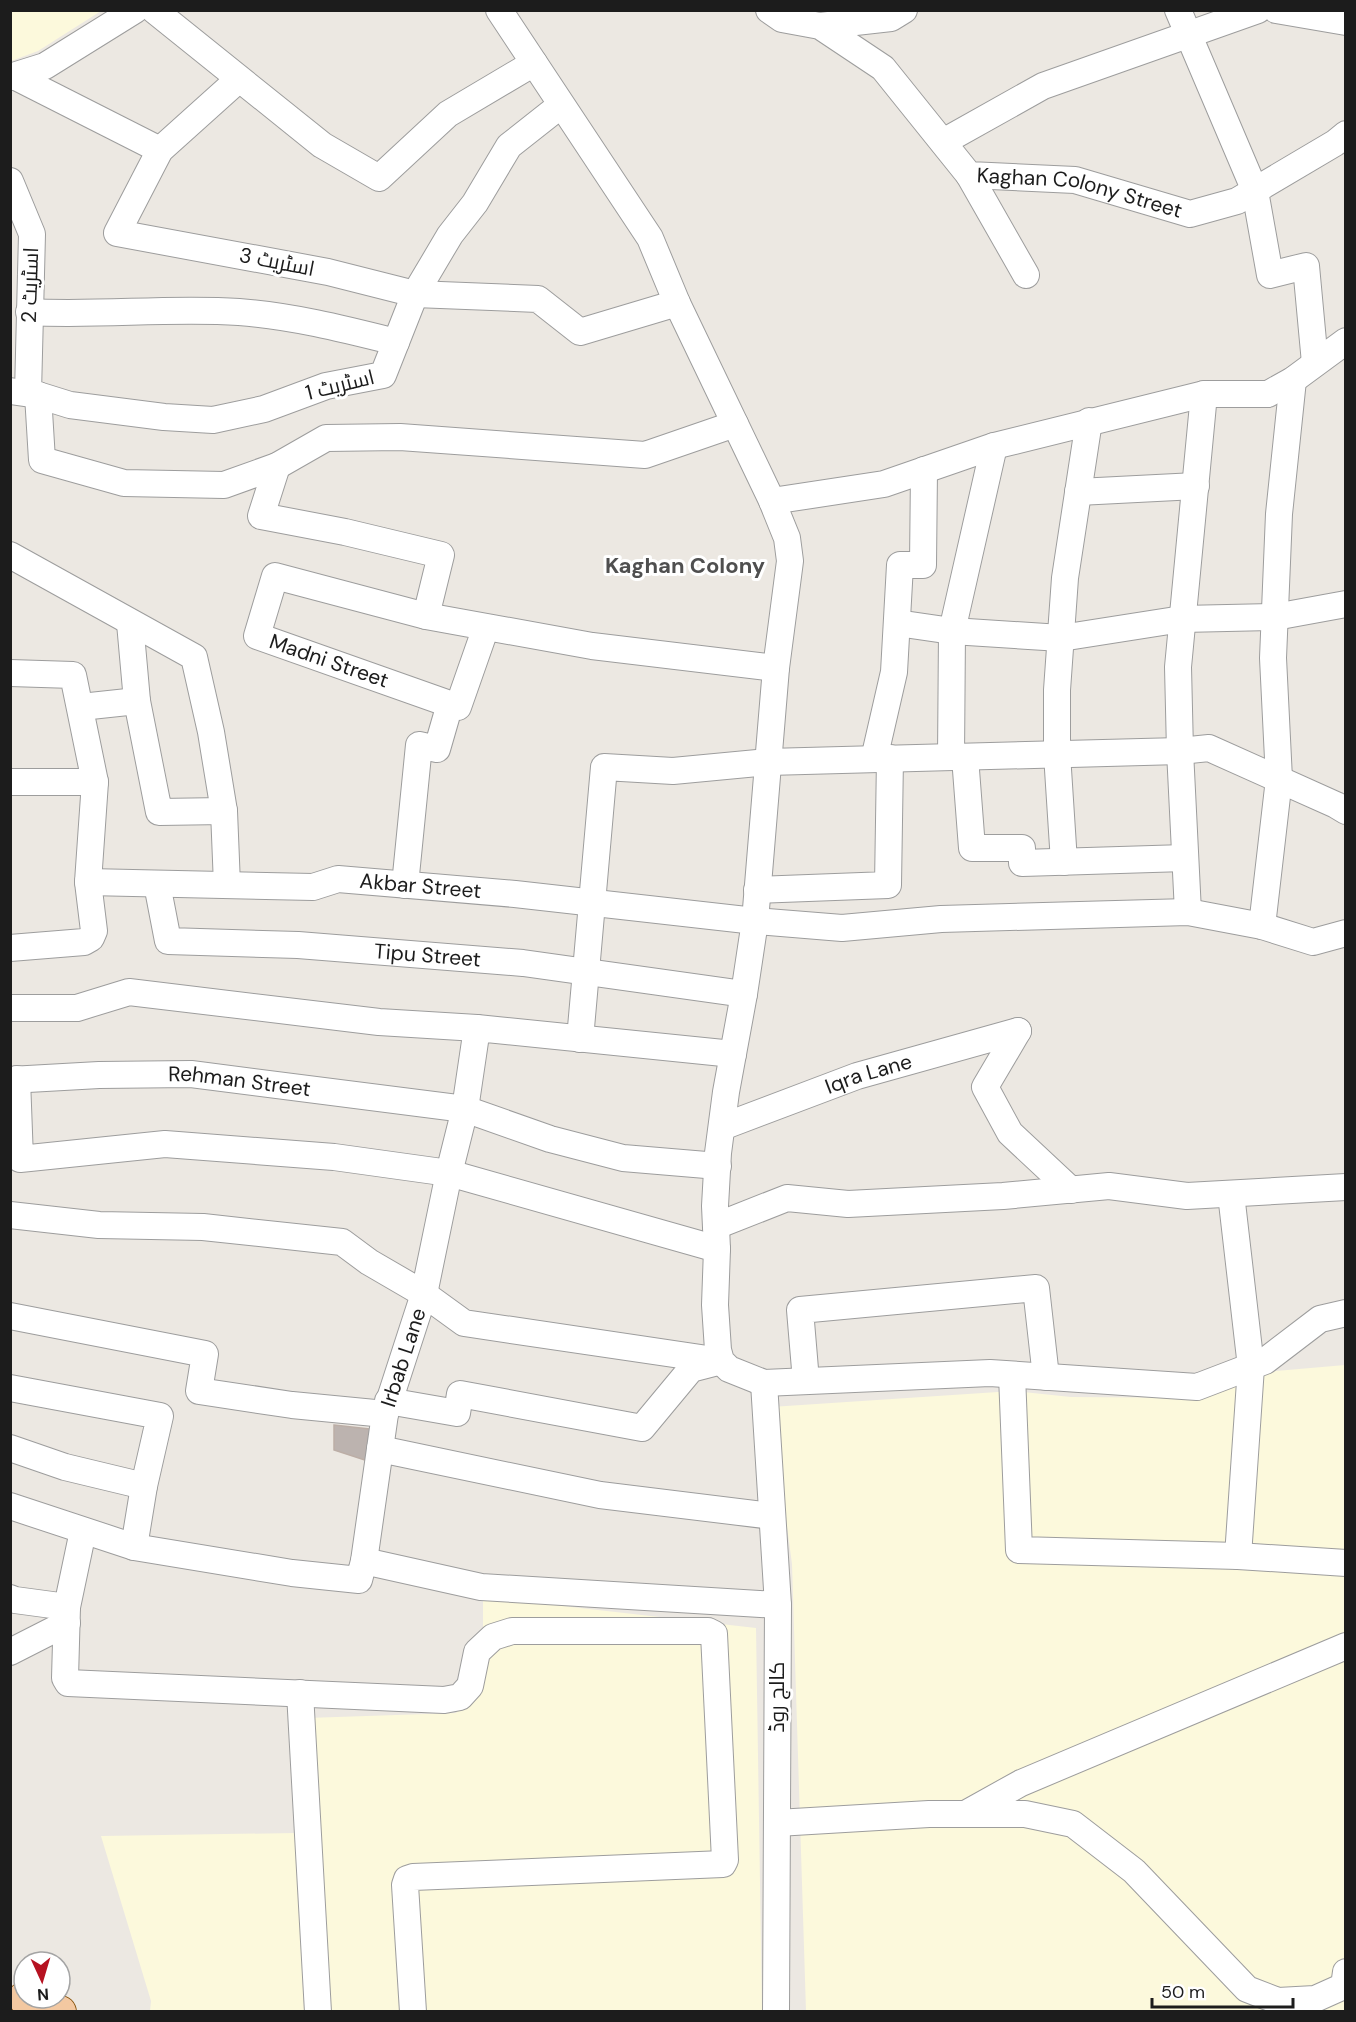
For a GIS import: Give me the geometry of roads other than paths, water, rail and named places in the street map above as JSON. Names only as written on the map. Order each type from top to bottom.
[{"type":"street","points":[[12,76],[45,66],[135,10]]},
{"type":"street","points":[[154,10],[322,145],[379,178],[448,114],[534,63]]},
{"type":"street","points":[[499,10],[650,238],[677,303],[772,501],[787,538],[790,561],[776,668],[755,921],[733,1054],[718,1166],[715,1305],[718,1350],[721,1361],[729,1369],[764,1383],[990,1373],[1197,1387],[1265,1361],[1320,1319],[1346,1313]]},
{"type":"street","points":[[825,18],[891,18],[904,10]]},
{"type":"street","points":[[1178,10],[1255,191],[1270,275],[1306,266],[1315,363]]},
{"type":"street","points":[[943,142],[1043,86],[1258,10]]},
{"type":"street","points":[[1276,10],[1346,22]]},
{"type":"street","name":"Kaghan Colony Street","points":[[776,15],[825,18],[883,68],[969,176],[1075,180],[1190,214],[1237,201],[1335,143],[1346,134]]},
{"type":"street","points":[[12,76],[160,150],[239,79]]},
{"type":"street","name":"اسٹریٹ 1","points":[[25,393],[70,405],[164,417],[213,420],[264,409],[326,386],[383,375],[415,294],[450,235],[475,203],[509,146],[561,105]]},
{"type":"street","name":"اسٹریٹ 3","points":[[160,150],[117,232],[328,272],[415,294],[538,299],[580,332],[677,303]]},
{"type":"street","points":[[969,176],[1026,275]]},
{"type":"street","name":"اسٹریٹ 2","points":[[10,181],[32,234],[25,393],[42,460],[135,484],[224,485],[277,466]]},
{"type":"street","points":[[29,312],[64,314],[238,312],[288,317],[396,342]]},
{"type":"street","points":[[772,501],[884,484],[994,446],[1204,394],[1268,394],[1293,380],[1346,340]]},
{"type":"street","points":[[1262,926],[1279,779],[1273,658],[1279,514],[1293,380]]},
{"type":"street","points":[[1188,912],[1178,667],[1204,394]]},
{"type":"street","points":[[1064,862],[1057,754],[1057,690],[1065,578],[1089,421]]},
{"type":"street","points":[[426,615],[441,555],[345,532],[261,516],[277,466],[326,438],[400,437],[645,455],[735,424]]},
{"type":"street","points":[[994,446],[952,631],[958,757],[972,848],[1022,848],[1022,863],[1185,858]]},
{"type":"street","points":[[757,890],[888,885],[882,759],[894,672],[900,565],[923,565],[924,470]]},
{"type":"street","points":[[1078,492],[1196,486]]},
{"type":"street","points":[[10,555],[194,657],[211,732],[224,811],[227,885]]},
{"type":"street","name":"Madni Street","points":[[450,704],[257,636],[275,576],[426,615],[486,627],[592,646],[776,668]]},
{"type":"street","points":[[897,623],[952,631],[1061,638],[1182,619],[1275,617],[1346,604]]},
{"type":"street","points":[[130,623],[138,701],[159,812],[224,811]]},
{"type":"street","points":[[405,885],[419,745],[437,749],[450,704],[458,707],[486,627]]},
{"type":"street","points":[[10,673],[73,675],[95,782],[88,882],[94,931],[92,938],[84,942],[10,948]]},
{"type":"street","points":[[81,707],[138,701]]},
{"type":"street","points":[[580,1039],[604,767],[673,771],[768,762],[1180,751],[1209,748],[1336,805],[1346,812]]},
{"type":"street","points":[[10,782],[95,782]]},
{"type":"street","name":"Akbar Street","points":[[88,882],[313,887],[338,879],[842,928],[941,919],[1188,912],[1262,926],[1313,942],[1346,933]]},
{"type":"street","name":"Tipu Street","points":[[157,884],[168,941],[298,945],[523,963],[744,994]]},
{"type":"street","points":[[10,1008],[77,1008],[129,992],[379,1022],[477,1028],[733,1054]]},
{"type":"street","points":[[10,1215],[99,1225],[204,1227],[342,1242],[369,1262],[424,1294],[465,1109],[477,1028]]},
{"type":"street","name":"Iqra Lane","points":[[722,1127],[857,1076],[1018,1031],[985,1087],[1010,1133],[1071,1190]]},
{"type":"street","name":"Rehman Street","points":[[14,1080],[99,1075],[191,1074],[465,1109],[550,1138],[622,1158],[718,1166]]},
{"type":"street","points":[[14,1080],[20,1159],[165,1143],[334,1157],[449,1173],[716,1238],[787,1198],[848,1204],[1003,1196],[1109,1186],[1187,1196],[1346,1187]]},
{"type":"street","points":[[1231,1194],[1251,1367],[1238,1556]]},
{"type":"street","points":[[806,1381],[800,1310],[1036,1288],[1046,1377]]},
{"type":"street","name":"Irbab Lane","points":[[10,1316],[205,1354],[199,1392],[292,1405],[387,1408],[424,1294],[464,1323],[721,1361]]},
{"type":"street","points":[[10,1506],[134,1547],[359,1580],[362,1576],[387,1408],[457,1413],[460,1394],[642,1428],[691,1369],[721,1361]]},
{"type":"street","points":[[1012,1375],[1019,1550],[1238,1556],[1346,1563]]},
{"type":"street","name":"کالج روڈ","points":[[764,1383],[778,1605],[776,2012]]},
{"type":"street","points":[[10,1388],[160,1416],[144,1486],[134,1547]]},
{"type":"street","points":[[10,1448],[65,1467],[144,1486]]},
{"type":"street","points":[[380,1449],[600,1495],[772,1516]]},
{"type":"street","points":[[83,1531],[67,1615],[65,1678],[68,1683],[444,1700],[460,1697],[470,1686],[477,1652],[493,1637],[512,1631],[708,1631],[714,1634],[725,1860],[723,1864],[413,1877],[407,1880],[405,1885],[413,2012]]},
{"type":"street","points":[[364,1561],[481,1587],[778,1605]]},
{"type":"street","points":[[10,1598],[67,1615]]},
{"type":"street","points":[[10,1653],[67,1615]]},
{"type":"street","points":[[966,1814],[1022,1783],[1346,1646]]},
{"type":"street","points":[[300,1693],[318,2012]]},
{"type":"street","points":[[777,1823],[929,1814],[1025,1814],[1073,1824],[1134,1871],[1248,1989],[1278,2001],[1315,1999],[1344,1986],[1346,1972]]},
{"type":"district","name":"Kaghan Colony","points":[[685,565]]}]
